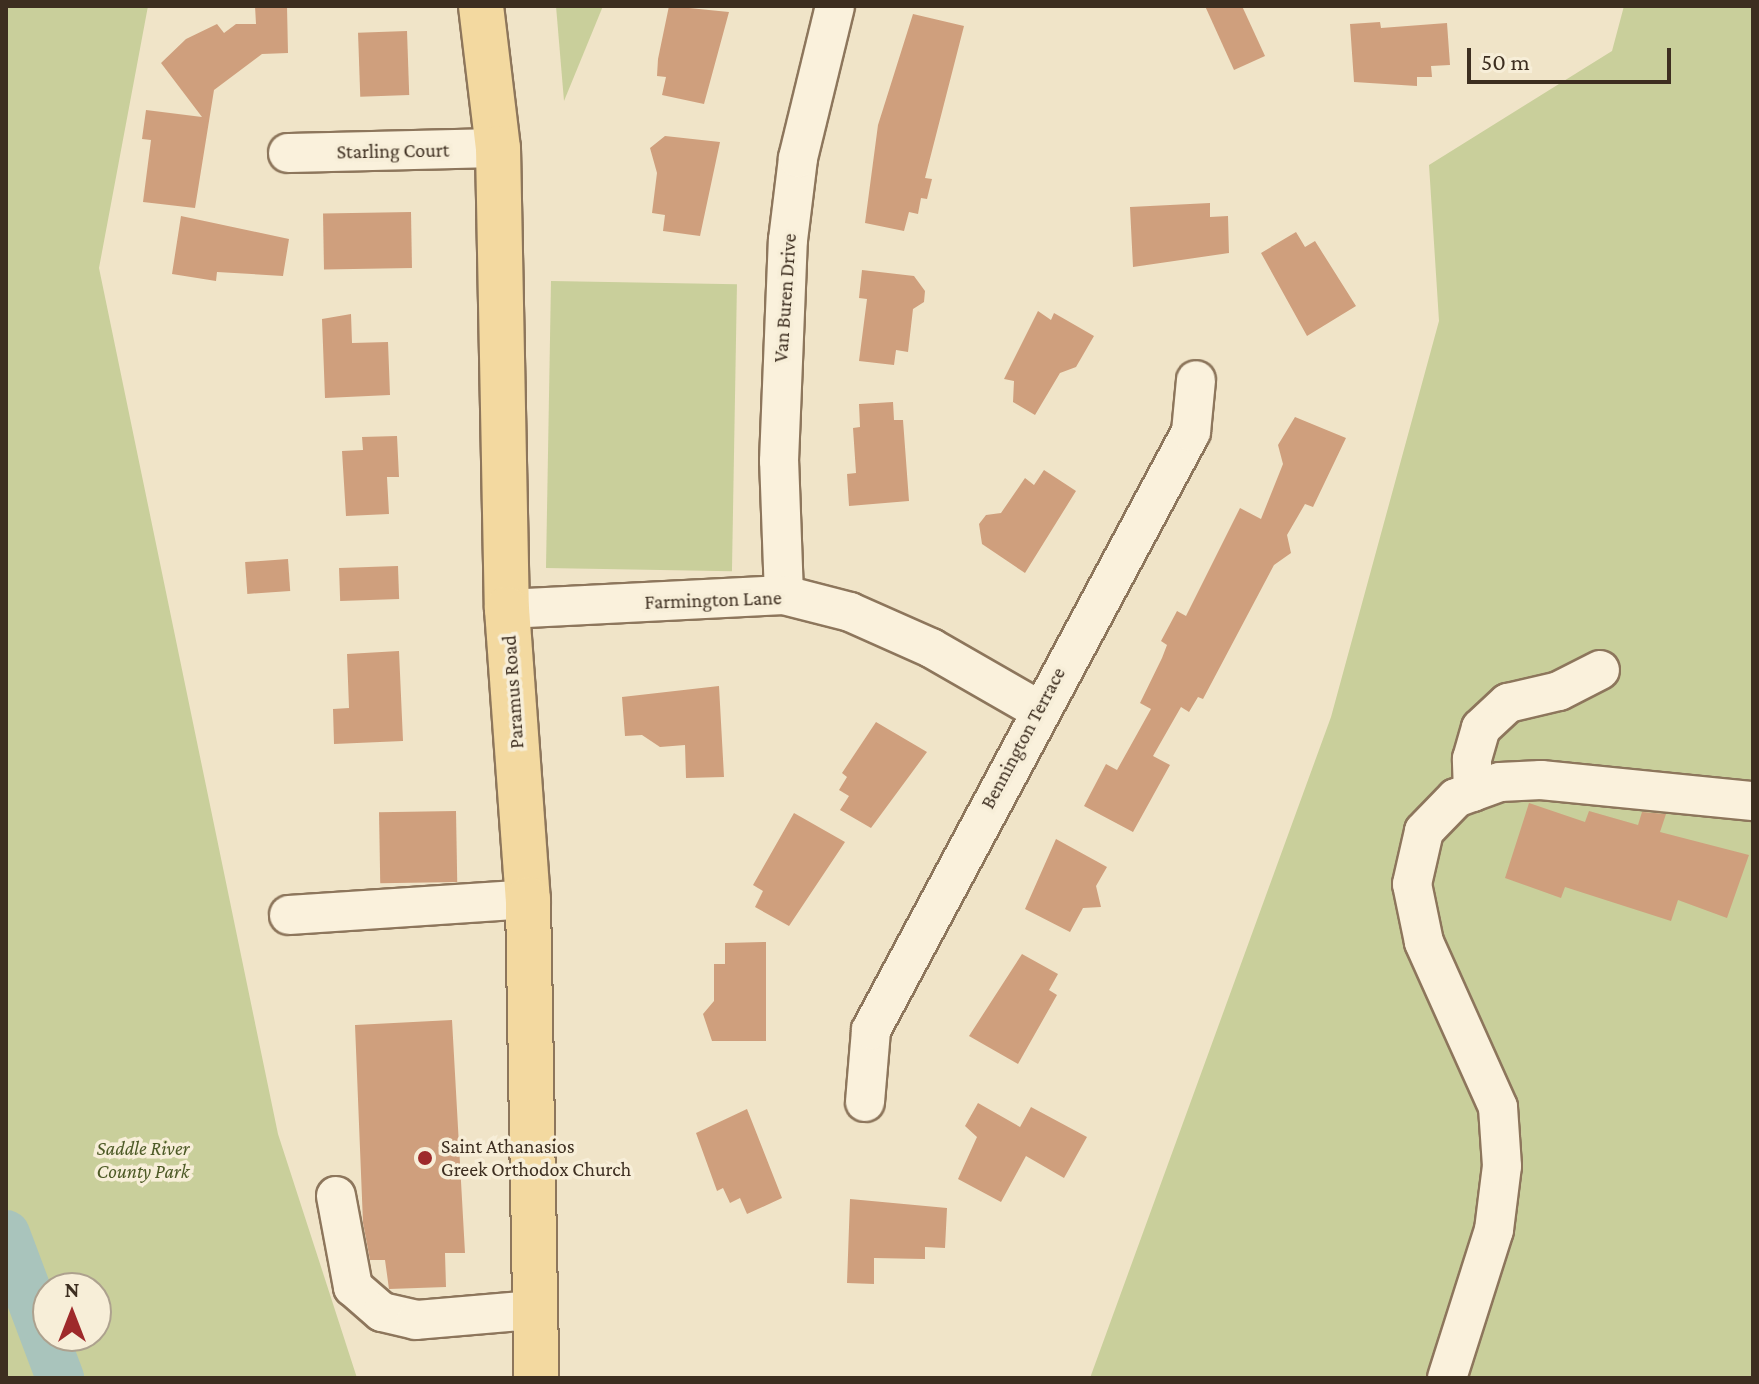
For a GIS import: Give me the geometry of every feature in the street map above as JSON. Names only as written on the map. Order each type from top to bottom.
[{"type":"main road","name":"Paramus Road","points":[[481,6],[498,148],[507,609],[528,899],[536,1378]]},
{"type":"street","name":"Van Buren Drive","points":[[784,595],[779,461],[788,240],[804,128],[835,6]]},
{"type":"street","name":"Starling Court","points":[[288,153],[498,148]]},
{"type":"street","name":"Bennington Terrace","points":[[865,1102],[871,1030],[1037,709],[1191,432],[1196,380]]},
{"type":"street","name":"Farmington Lane","points":[[507,609],[784,595],[850,612],[931,648],[1037,709]]},
{"type":"street","points":[[1473,792],[1472,759],[1481,728],[1508,703],[1559,691],[1600,670]]},
{"type":"street","points":[[1447,1378],[1494,1230],[1502,1166],[1498,1107],[1424,942],[1412,884],[1424,831],[1456,798],[1500,782],[1541,780],[1753,801]]},
{"type":"street","points":[[289,915],[528,899]]},
{"type":"street","points":[[336,1196],[353,1287],[382,1312],[416,1320],[533,1310]]},
{"type":"green space","name":"Saddle River County Park","points":[[6,6],[148,6],[99,268],[278,1134],[357,1378],[6,1378]]},
{"type":"green space","points":[[556,6],[603,6],[564,101]]},
{"type":"green space","points":[[1624,6],[1753,6],[1753,1378],[1090,1378],[1331,717],[1439,321],[1429,165],[1612,51]]},
{"type":"green space","points":[[551,281],[737,284],[732,571],[546,568]]},
{"type":"building","points":[[255,6],[287,6],[288,53],[262,54],[214,90],[195,208],[143,202],[151,140],[142,139],[146,110],[202,117],[161,63],[186,39],[217,24],[224,33],[236,24],[256,24]]},
{"type":"building","points":[[669,6],[729,12],[704,104],[662,95],[666,77],[657,76],[658,59]]},
{"type":"building","points":[[1205,6],[1242,6],[1265,56],[1234,70]]},
{"type":"building","points":[[913,14],[964,26],[925,178],[932,179],[927,199],[921,198],[918,214],[909,212],[904,231],[865,223],[878,125]]},
{"type":"building","points":[[1380,22],[1381,28],[1447,23],[1450,65],[1431,66],[1432,77],[1417,77],[1417,86],[1354,82],[1350,24]]},
{"type":"building","points":[[407,31],[409,95],[360,97],[358,33]]},
{"type":"building","points":[[665,136],[720,142],[700,236],[663,231],[665,215],[652,213],[657,173],[650,148]]},
{"type":"building","points":[[1210,203],[1210,217],[1228,216],[1229,253],[1133,267],[1130,207]]},
{"type":"building","points":[[411,212],[412,268],[324,270],[323,214]]},
{"type":"building","points":[[181,216],[289,239],[283,276],[217,272],[216,281],[172,274]]},
{"type":"building","points":[[1296,232],[1305,247],[1315,241],[1356,306],[1307,336],[1261,253]]},
{"type":"building","points":[[862,270],[914,276],[925,291],[924,302],[913,309],[908,352],[896,350],[894,365],[859,361],[867,299],[859,298]]},
{"type":"building","points":[[1038,311],[1051,320],[1054,313],[1094,336],[1076,367],[1060,373],[1035,415],[1013,402],[1014,381],[1004,379]]},
{"type":"building","points":[[351,314],[352,343],[388,342],[390,395],[325,398],[322,319]]},
{"type":"building","points":[[893,402],[894,420],[903,420],[909,501],[849,506],[847,474],[856,473],[853,428],[860,427],[859,404]]},
{"type":"building","points":[[1295,417],[1346,438],[1313,507],[1305,504],[1287,535],[1291,553],[1274,565],[1203,699],[1198,697],[1189,712],[1181,707],[1153,756],[1170,765],[1133,832],[1084,806],[1106,764],[1117,770],[1151,709],[1140,703],[1167,645],[1161,641],[1177,611],[1186,616],[1240,508],[1261,519],[1283,464],[1278,445]]},
{"type":"building","points":[[397,436],[399,477],[387,477],[389,514],[346,516],[342,451],[363,450],[362,437]]},
{"type":"building","points":[[1044,470],[1076,491],[1025,573],[982,544],[979,524],[986,515],[1001,513],[1025,478],[1034,485]]},
{"type":"building","points":[[288,559],[290,591],[247,594],[245,562]]},
{"type":"building","points":[[398,566],[399,599],[340,601],[339,568]]},
{"type":"building","points":[[399,651],[403,741],[334,744],[333,709],[349,708],[347,654]]},
{"type":"building","points":[[719,686],[724,777],[686,778],[685,745],[660,747],[642,735],[625,736],[622,697]]},
{"type":"building","points":[[876,722],[927,752],[871,828],[840,810],[849,796],[839,790],[847,777],[842,773]]},
{"type":"building","points":[[1529,803],[1585,822],[1589,811],[1638,825],[1642,812],[1666,814],[1660,832],[1749,855],[1727,918],[1678,900],[1671,921],[1565,887],[1561,898],[1505,878]]},
{"type":"building","points":[[456,811],[457,882],[380,883],[379,812]]},
{"type":"building","points":[[794,813],[845,842],[789,926],[755,907],[763,891],[753,885]]},
{"type":"building","points":[[1056,839],[1107,867],[1096,886],[1101,907],[1083,908],[1070,932],[1025,909]]},
{"type":"building","points":[[766,942],[766,1041],[712,1041],[703,1014],[714,1001],[714,964],[725,964],[725,943]]},
{"type":"building","points":[[1022,954],[1058,974],[1049,990],[1057,995],[1018,1064],[969,1036]]},
{"type":"building","name":"Saint Athanasios Greek Orthodox Church","points":[[452,1020],[465,1253],[445,1253],[446,1287],[389,1289],[385,1260],[370,1260],[363,1223],[355,1025]]},
{"type":"building","points":[[978,1103],[1020,1127],[1031,1107],[1087,1137],[1064,1178],[1026,1156],[1001,1202],[958,1179],[977,1137],[965,1126]]},
{"type":"building","points":[[747,1109],[782,1198],[747,1214],[740,1198],[730,1203],[723,1188],[717,1191],[696,1133]]},
{"type":"building","points":[[850,1199],[947,1208],[945,1248],[925,1247],[925,1259],[874,1258],[874,1284],[847,1283]]},
{"type":"waterway","points":[[6,1234],[60,1378]]},
{"type":"place","name":"Saint Athanasios Greek Orthodox Church","points":[[425,1158]]}]
